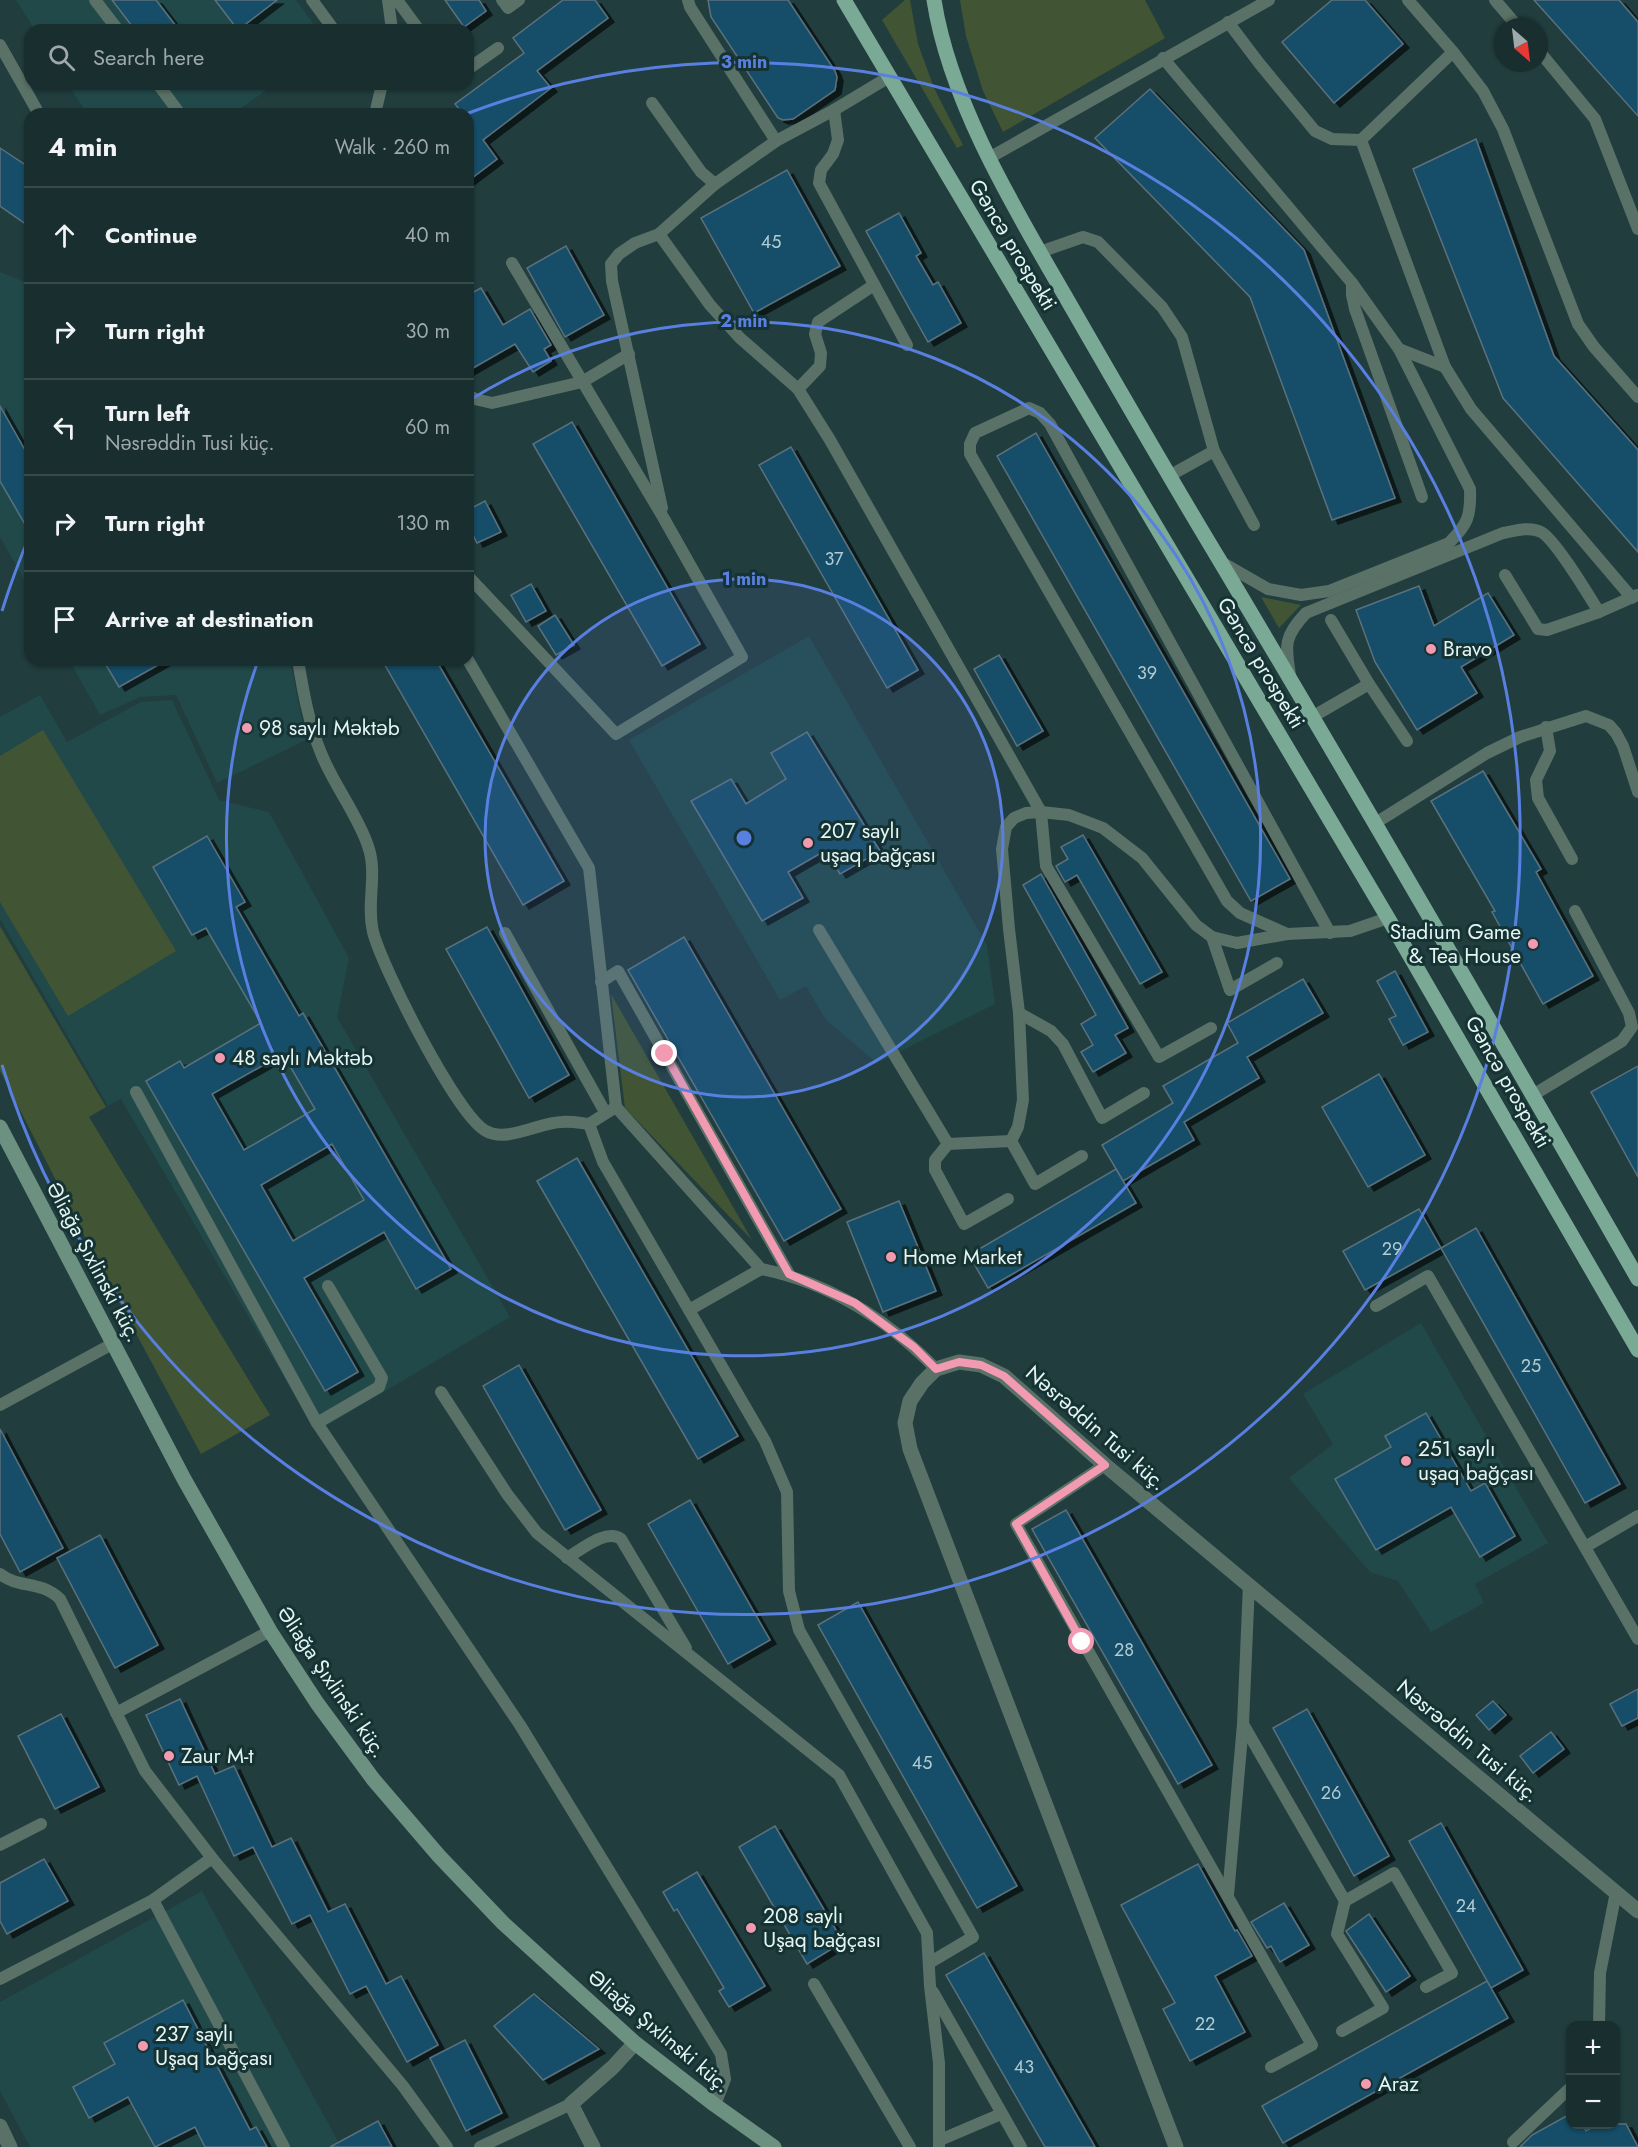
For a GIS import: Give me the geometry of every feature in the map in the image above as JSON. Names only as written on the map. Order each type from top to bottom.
[{"type":"main road","name":"Gəncə prospekti","points":[[844,0],[1388,918],[1638,1350]]},
{"type":"main road","name":"Gəncə prospekti","points":[[934,0],[937,18],[963,98],[989,158],[1040,252],[1533,1095],[1638,1279]]},
{"type":"main road","name":"Əliağa Şıxlinski küç.","points":[[0,1127],[184,1479],[270,1631],[317,1703],[373,1779],[439,1856],[503,1923],[635,2043],[714,2105],[774,2147]]},
{"type":"street","name":"Nəsrəddin Tusi küç.","points":[[936,1369],[959,1362],[981,1365],[1004,1376],[1105,1465],[1638,1911]]},
{"type":"street","points":[[936,1369],[922,1383],[910,1401],[905,1424],[910,1449],[1176,2147]]},
{"type":"street","points":[[593,2147],[571,2104],[613,2067],[635,2043]]},
{"type":"street","points":[[0,2126],[6,2144]]},
{"type":"lane","points":[[95,0],[113,24]]},
{"type":"lane","points":[[312,0],[330,24]]},
{"type":"lane","points":[[388,0],[391,24]]},
{"type":"lane","points":[[397,0],[415,24]]},
{"type":"lane","points":[[502,0],[508,8],[519,0]]},
{"type":"lane","points":[[688,0],[690,7],[777,141]]},
{"type":"lane","points":[[989,158],[1269,0]]},
{"type":"lane","points":[[1408,0],[1483,91],[1503,129],[1578,324],[1594,347],[1638,397]]},
{"type":"lane","points":[[1495,0],[1510,18]]},
{"type":"lane","points":[[1228,22],[1315,130],[1332,139],[1361,140],[1453,52]]},
{"type":"lane","points":[[0,45],[24,87]]},
{"type":"lane","points":[[474,65],[498,48]]},
{"type":"lane","points":[[1163,58],[1352,283],[1399,349],[1470,489],[1471,509],[1462,530],[1449,543],[1329,591],[1301,595],[1268,589],[1221,562]]},
{"type":"lane","points":[[1548,62],[1595,118],[1638,229]]},
{"type":"lane","points":[[663,517],[612,281],[611,264],[619,254],[635,243],[659,234],[715,184],[777,141],[889,77]]},
{"type":"lane","points":[[25,90],[36,108]]},
{"type":"lane","points":[[162,90],[176,108]]},
{"type":"lane","points":[[376,108],[381,90]]},
{"type":"lane","points":[[652,103],[701,172],[715,184]]},
{"type":"lane","points":[[834,110],[838,140],[833,154],[821,170],[819,183],[907,345]]},
{"type":"lane","points":[[1361,140],[1445,367],[1471,409],[1635,596],[1599,612],[1547,630],[1538,629],[1505,575]]},
{"type":"lane","points":[[659,234],[710,305],[740,338],[798,389],[830,440],[1041,812],[1046,866],[1159,1058],[1211,1028]]},
{"type":"lane","points":[[1040,252],[1083,237],[1098,242],[1162,308],[1182,337],[1214,451],[1254,525]]},
{"type":"lane","points":[[474,582],[615,734],[742,657],[663,517],[512,263]]},
{"type":"lane","points":[[1352,283],[1355,309],[1422,497]]},
{"type":"lane","points":[[798,389],[820,366],[821,353],[815,334],[818,322],[874,285]]},
{"type":"lane","points":[[1399,349],[1445,367]]},
{"type":"lane","points":[[474,398],[492,404],[582,382],[629,354]]},
{"type":"lane","points":[[1287,934],[1240,913],[1227,901],[970,454],[970,444],[975,433],[1029,408],[1040,413],[1050,424],[1330,933]]},
{"type":"lane","points":[[1169,476],[1214,451]]},
{"type":"lane","points":[[1292,682],[1286,647],[1293,627],[1306,613],[1503,533],[1529,529],[1541,532],[1569,564],[1599,612]]},
{"type":"lane","points":[[1331,620],[1369,684],[1407,741]]},
{"type":"lane","points":[[299,666],[312,725],[321,753],[368,844],[374,866],[371,895],[372,929],[379,952],[415,1026],[474,1123],[489,1133],[509,1134],[561,1122],[589,1124],[610,1110]]},
{"type":"lane","points":[[471,666],[589,868],[601,982],[610,1110]]},
{"type":"lane","points":[[1312,717],[1369,684]]},
{"type":"lane","points":[[1374,824],[1487,753],[1520,736],[1586,716],[1609,725],[1623,746],[1638,792]]},
{"type":"lane","points":[[1546,727],[1550,751],[1536,780],[1538,798],[1572,859]]},
{"type":"lane","points":[[1011,1141],[1018,1127],[1023,1100],[1019,1013],[1002,849],[1006,828],[1014,818],[1026,813],[1041,812],[1069,815],[1103,828],[1142,858],[1196,925],[1212,937],[1237,943],[1287,934],[1350,931],[1388,918]]},
{"type":"lane","points":[[1533,1095],[1622,1041],[1632,1027],[1629,1013],[1575,911]]},
{"type":"lane","points":[[819,930],[948,1143]]},
{"type":"lane","points":[[505,933],[610,1110],[761,1269],[789,1274],[855,1303],[914,1347],[936,1369]]},
{"type":"lane","points":[[1212,937],[1230,990],[1277,963]]},
{"type":"lane","points":[[601,982],[618,971],[789,1274]]},
{"type":"lane","points":[[1019,1013],[1051,1031],[1064,1044],[1102,1118],[1144,1093]]},
{"type":"lane","points":[[136,1092],[317,1423],[520,1725],[721,2054],[725,2079],[714,2105]]},
{"type":"lane","points":[[589,1124],[603,1162],[765,1441],[787,1492],[789,1591],[799,1630],[973,1936],[929,1963]]},
{"type":"lane","points":[[948,1143],[1011,1141]]},
{"type":"lane","points":[[1011,1141],[1035,1184],[1082,1156]]},
{"type":"lane","points":[[948,1143],[935,1160],[935,1170],[964,1224],[1008,1199]]},
{"type":"lane","points":[[689,1310],[761,1269]]},
{"type":"lane","points":[[1376,1306],[1428,1276],[1638,1639]]},
{"type":"lane","points":[[317,1423],[379,1388],[382,1378],[328,1286]]},
{"type":"lane","points":[[0,1405],[114,1343]]},
{"type":"lane","points":[[441,1392],[478,1453],[537,1533],[839,1774],[927,1933],[930,1986],[939,2063],[940,2144],[1001,2114]]},
{"type":"lane","points":[[1105,1465],[1016,1524],[1312,2045],[1271,2067]]},
{"type":"lane","points":[[1585,1547],[1638,1516]]},
{"type":"lane","points":[[567,1558],[607,1535],[615,1535],[621,1539],[692,1657]]},
{"type":"lane","points":[[0,1574],[7,1579],[51,1589],[60,1599],[145,1771],[212,1858],[403,2086],[447,2147]]},
{"type":"lane","points":[[1228,1895],[1243,1724],[1249,1584]]},
{"type":"lane","points":[[116,1713],[270,1631]]},
{"type":"lane","points":[[1243,1724],[1345,1901],[1337,1934],[1383,2008],[1342,2031]]},
{"type":"lane","points":[[0,1845],[41,1824]]},
{"type":"lane","points":[[0,1979],[153,1900],[212,1858]]},
{"type":"lane","points":[[1345,1901],[1394,1873],[1452,1973],[1426,1987]]},
{"type":"lane","points":[[1599,2021],[1600,1973],[1616,1892]]},
{"type":"lane","points":[[153,1900],[284,2147]]},
{"type":"lane","points":[[814,1984],[910,2147]]},
{"type":"lane","points":[[930,1986],[1021,2147]]},
{"type":"lane","points":[[1513,2142],[1566,2092]]},
{"type":"lane","points":[[480,2147],[571,2104]]},
{"type":"shaded area","points":[[16,0],[296,0],[314,24],[31,24]]},
{"type":"shaded area","points":[[72,90],[267,90],[241,108],[83,108]]},
{"type":"shaded area","points":[[0,272],[24,282],[24,579],[0,537]]},
{"type":"shaded area","name":"207 saylı uşaq bağçası","points":[[809,636],[987,945],[995,1004],[877,1063],[826,1020],[806,986],[780,1000],[629,740]]},
{"type":"shaded area","name":"98 saylı Məktəb","points":[[72,666],[291,666],[306,740],[217,783],[176,695],[140,697],[100,715]]},
{"type":"shaded area","name":"48 saylı Məktəb","points":[[40,695],[67,742],[141,702],[172,700],[219,800],[269,812],[349,958],[337,1017],[510,1317],[316,1432],[121,1099],[108,1106],[0,919],[0,717]]},
{"type":"shaded area","name":"251 saylı uşaq bağçası","points":[[1421,1323],[1548,1543],[1475,1584],[1484,1603],[1431,1632],[1398,1581],[1370,1572],[1289,1478],[1333,1444],[1303,1394]]},
{"type":"shaded area","name":"237 saylı Uşaq bağçası","points":[[202,1891],[341,2147],[30,2147],[0,2091],[0,2002]]},
{"type":"green space","points":[[905,0],[910,0],[918,44],[934,88],[963,145],[957,148],[882,20]]},
{"type":"green space","points":[[960,0],[1145,0],[1165,38],[1003,132],[983,91],[966,36]]},
{"type":"green space","points":[[1261,597],[1301,605],[1279,628]]},
{"type":"green space","points":[[43,730],[176,951],[68,1016],[0,902],[0,756]]},
{"type":"green space","points":[[0,926],[106,1107],[89,1117],[270,1415],[201,1454],[105,1276],[0,1071]]},
{"type":"green space","points":[[611,994],[752,1240],[625,1108]]},
{"type":"building","points":[[112,0],[156,0],[174,24],[130,24]]},
{"type":"building","points":[[215,0],[277,0],[246,24],[233,24]]},
{"type":"building","points":[[445,0],[479,0],[486,11],[468,24],[462,24]]},
{"type":"building","points":[[563,0],[595,0],[608,18],[537,71],[551,88],[483,140],[497,159],[474,176],[474,108],[458,108],[455,104],[524,53],[513,38]]},
{"type":"building","points":[[708,0],[788,0],[835,71],[837,77],[835,90],[793,119],[778,118],[711,17]]},
{"type":"building","points":[[1332,0],[1365,0],[1403,44],[1334,103],[1282,42]]},
{"type":"building","points":[[1534,0],[1619,0],[1638,22],[1638,116]]},
{"type":"building","points":[[1150,89],[1304,250],[1395,498],[1332,520],[1250,297],[1095,138]]},
{"type":"building","points":[[1476,139],[1554,356],[1638,450],[1638,552],[1503,398],[1413,169]]},
{"type":"building","points":[[0,148],[24,164],[24,223],[0,206]]},
{"type":"building","points":[[787,170],[840,266],[754,313],[701,218]]},
{"type":"building","points":[[899,213],[921,253],[916,256],[933,285],[938,282],[961,323],[928,342],[866,231]]},
{"type":"building","points":[[566,246],[604,315],[565,337],[527,268]]},
{"type":"building","points":[[481,288],[503,325],[530,309],[551,345],[544,349],[551,361],[533,372],[515,344],[474,368],[474,292]]},
{"type":"building","points":[[0,406],[24,448],[24,523],[0,481]]},
{"type":"building","points":[[572,422],[700,644],[662,666],[533,444]]},
{"type":"building","points":[[1036,433],[1290,879],[1251,901],[997,456]]},
{"type":"building","points":[[791,447],[918,670],[887,688],[759,465]]},
{"type":"building","points":[[485,501],[501,532],[477,543],[474,537],[474,507]]},
{"type":"building","points":[[531,584],[546,611],[526,622],[511,595]]},
{"type":"building","name":"Bravo","points":[[1419,586],[1434,626],[1488,593],[1514,635],[1461,667],[1477,693],[1417,730],[1375,662],[1356,610]]},
{"type":"building","points":[[555,615],[574,645],[556,655],[538,626]]},
{"type":"building","points":[[999,655],[1043,731],[1017,746],[974,669]]},
{"type":"building","points":[[107,666],[156,666],[119,687]]},
{"type":"building","points":[[385,666],[439,666],[564,881],[523,905]]},
{"type":"building","points":[[807,732],[880,851],[840,874],[826,850],[788,872],[803,898],[762,921],[691,801],[731,779],[746,804],[786,779],[771,753]]},
{"type":"building","points":[[1483,771],[1541,869],[1536,872],[1593,976],[1543,1004],[1492,912],[1495,911],[1431,801]]},
{"type":"building","points":[[1083,835],[1162,972],[1140,984],[1077,875],[1065,882],[1056,866],[1068,859],[1061,847]]},
{"type":"building","points":[[207,836],[245,902],[236,907],[299,1016],[303,1013],[451,1269],[416,1289],[384,1232],[304,1278],[358,1372],[325,1391],[146,1081],[180,1061],[184,1068],[261,1023],[206,928],[192,935],[153,867]],"holes":[[[283,1054],[315,1109],[244,1150],[212,1094]],[[332,1144],[364,1200],[293,1241],[261,1185]]]},
{"type":"building","points":[[1041,874],[1128,1028],[1115,1035],[1126,1053],[1093,1072],[1081,1052],[1093,1045],[1081,1024],[1096,1015],[1023,885]]},
{"type":"building","points":[[487,927],[569,1075],[529,1098],[446,949]]},
{"type":"building","points":[[684,937],[841,1209],[784,1241],[628,970]]},
{"type":"building","points":[[1395,971],[1428,1032],[1403,1045],[1389,1019],[1396,1016],[1377,981]]},
{"type":"building","points":[[1303,979],[1323,1013],[1247,1057],[1259,1078],[1184,1122],[1194,1140],[1123,1181],[1102,1145],[1173,1103],[1163,1086],[1238,1043],[1227,1023]]},
{"type":"building","points":[[1638,1066],[1638,1177],[1591,1092]]},
{"type":"building","points":[[1379,1074],[1425,1155],[1368,1187],[1322,1107]]},
{"type":"building","points":[[577,1158],[738,1436],[698,1459],[537,1181]]},
{"type":"building","points":[[1116,1169],[1136,1203],[988,1288],[969,1255]]},
{"type":"building","name":"Home Market","points":[[899,1201],[936,1291],[883,1312],[847,1222]]},
{"type":"building","points":[[1419,1209],[1441,1248],[1365,1290],[1343,1251]]},
{"type":"building","points":[[1476,1228],[1620,1484],[1585,1503],[1441,1248]]},
{"type":"building","points":[[519,1365],[601,1510],[565,1530],[483,1386]]},
{"type":"building","points":[[1426,1413],[1471,1491],[1485,1483],[1515,1536],[1480,1557],[1451,1507],[1376,1550],[1335,1479],[1391,1447],[1385,1436]]},
{"type":"building","points":[[0,1429],[63,1548],[20,1572],[0,1534]]},
{"type":"building","points":[[690,1500],[770,1640],[728,1664],[648,1524]]},
{"type":"building","points":[[1066,1510],[1212,1765],[1178,1784],[1032,1529]]},
{"type":"building","points":[[100,1535],[158,1645],[115,1668],[57,1558]]},
{"type":"building","points":[[858,1602],[1017,1886],[977,1908],[818,1625]]},
{"type":"building","points":[[1638,1689],[1638,1718],[1622,1726],[1610,1704]]},
{"type":"building","points":[[180,1699],[215,1774],[234,1766],[272,1847],[291,1838],[328,1912],[345,1904],[386,1984],[401,1976],[438,2045],[407,2062],[366,1986],[350,1994],[310,1915],[292,1924],[253,1847],[234,1856],[197,1776],[179,1785],[146,1715]]},
{"type":"building","points":[[1493,1701],[1506,1715],[1489,1730],[1476,1715]]},
{"type":"building","points":[[1307,1709],[1389,1856],[1354,1876],[1273,1728]]},
{"type":"building","points":[[61,1714],[99,1787],[55,1809],[18,1736]]},
{"type":"building","points":[[1551,1732],[1564,1749],[1533,1773],[1520,1756]]},
{"type":"building","points":[[1441,1823],[1523,1970],[1491,1988],[1409,1841]]},
{"type":"building","points":[[775,1826],[843,1942],[807,1964],[739,1847]]},
{"type":"building","points":[[44,1859],[68,1901],[7,1934],[0,1921],[0,1883]]},
{"type":"building","points":[[1198,1864],[1235,1931],[1237,1930],[1252,1956],[1215,1976],[1245,2032],[1190,2061],[1163,2009],[1175,2003],[1121,1905]]},
{"type":"building","points":[[697,1872],[765,1986],[729,2007],[719,1991],[724,1988],[677,1909],[674,1911],[663,1892]]},
{"type":"building","points":[[1284,1903],[1309,1945],[1280,1962],[1271,1946],[1267,1948],[1251,1922]]},
{"type":"building","points":[[1369,1914],[1410,1976],[1386,1992],[1346,1931]]},
{"type":"building","points":[[984,1953],[1095,2147],[1045,2147],[946,1975]]},
{"type":"building","points":[[1487,1981],[1508,2018],[1283,2143],[1262,2106]]},
{"type":"building","points":[[534,1994],[599,2049],[543,2080],[494,2026]]},
{"type":"building","points":[[183,2000],[250,2130],[256,2127],[267,2147],[205,2147],[195,2127],[155,2147],[128,2097],[89,2118],[73,2087],[115,2064],[104,2043]]},
{"type":"building","points":[[465,2040],[502,2113],[466,2131],[430,2058]]},
{"type":"building","points":[[1566,2116],[1566,2129],[1585,2129],[1586,2131],[1620,2129],[1620,2124],[1626,2124],[1638,2147],[1520,2147],[1532,2135]]},
{"type":"building","points":[[378,2121],[392,2147],[330,2147]]},
{"type":"place","name":"Bravo","points":[[1431,649]]},
{"type":"place","name":"98 saylı Məktəb","points":[[247,728]]},
{"type":"place","name":"207 saylı uşaq bağçası","points":[[808,843]]},
{"type":"place","name":"Stadium Game & Tea House","points":[[1533,944]]},
{"type":"place","name":"48 saylı Məktəb","points":[[220,1058]]},
{"type":"place","name":"Home Market","points":[[891,1257]]},
{"type":"place","name":"251 saylı uşaq bağçası","points":[[1406,1461]]},
{"type":"place","name":"Zaur M-t","points":[[169,1756]]},
{"type":"place","name":"208 saylı Uşaq bağçası","points":[[751,1928]]},
{"type":"place","name":"237 saylı Uşaq bağçası","points":[[143,2046]]},
{"type":"place","name":"Araz","points":[[1366,2084]]},
{"type":"route","points":[[665,1054],[789,1274],[855,1303],[914,1347],[936,1369],[959,1362],[981,1365],[1004,1376],[1105,1465],[1016,1524],[1082,1642]]}]
